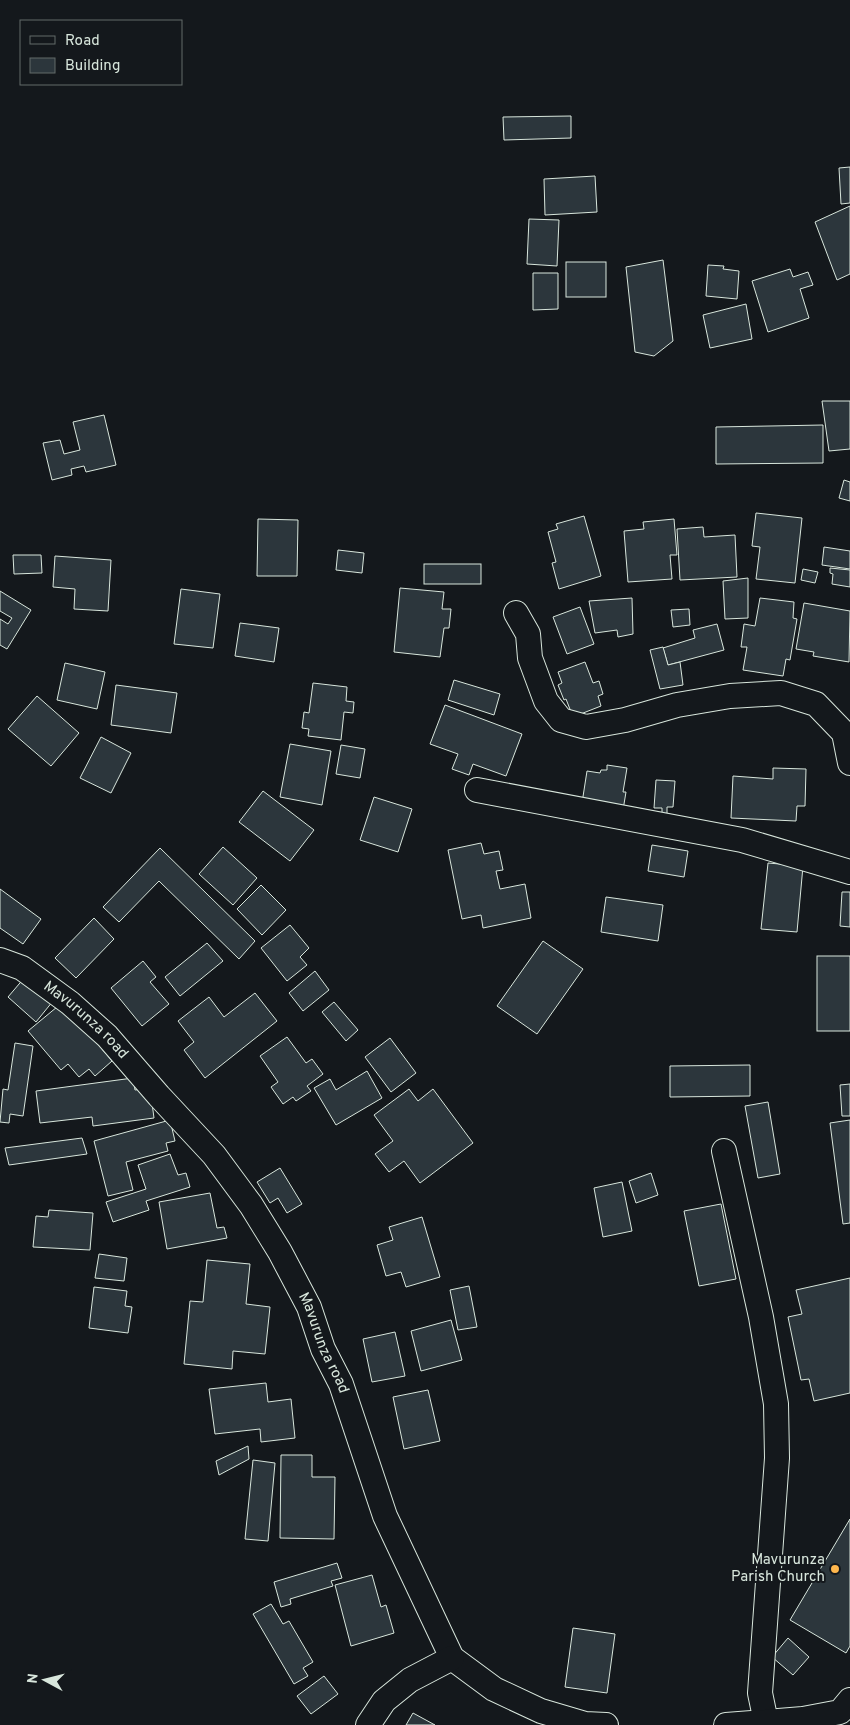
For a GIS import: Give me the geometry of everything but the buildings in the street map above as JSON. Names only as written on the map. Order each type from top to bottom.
[{"type":"street","points":[[516,613],[528,634],[530,658],[546,701],[561,720],[586,727],[625,720],[677,705],[730,696],[780,693],[816,704],[844,733],[850,763]]},
{"type":"street","points":[[477,790],[742,840],[850,872]]},
{"type":"street","name":"Mavurunza road","points":[[0,960],[22,968],[70,1003],[107,1036],[214,1155],[251,1206],[280,1252],[309,1307],[323,1349],[341,1384],[385,1516],[452,1658],[494,1688],[541,1711],[585,1724],[606,1725]]},
{"type":"street","points":[[724,1151],[761,1317],[776,1404],[777,1468],[760,1693],[766,1722]]},
{"type":"street","points":[[368,1725],[384,1701],[410,1680],[452,1658]]},
{"type":"street","points":[[726,1725],[803,1719],[847,1712]]},
{"type":"place","name":"Mavurunza Parish Church","points":[[835,1569]]}]
